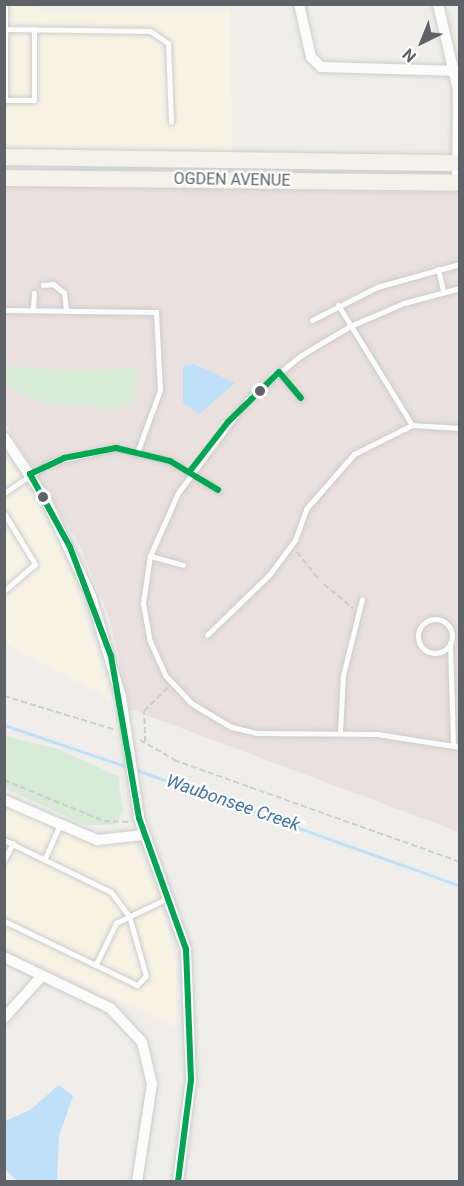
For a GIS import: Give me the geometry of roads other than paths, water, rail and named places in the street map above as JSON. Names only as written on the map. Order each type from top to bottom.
[{"type":"main road","name":"OGDEN AVENUE","points":[[4,157],[458,163]]},
{"type":"main road","name":"OGDEN AVENUE","points":[[4,178],[458,183]]},
{"type":"street","points":[[299,4],[311,57],[321,68],[457,71]]},
{"type":"street","points":[[438,4],[457,71],[458,183]]},
{"type":"street","points":[[4,436],[30,474],[91,596],[136,746],[137,807],[144,836],[169,897],[186,949],[192,1016],[191,1080],[177,1182]]},
{"type":"street","points":[[4,800],[59,826],[97,840],[144,836]]},
{"type":"street","points":[[4,957],[110,1008],[142,1042],[152,1084],[137,1182]]},
{"type":"street","points":[[4,1017],[42,976]]},
{"type":"lane","points":[[5,4],[5,100],[34,100],[34,30]]},
{"type":"lane","points":[[5,29],[150,31],[168,43],[171,122]]},
{"type":"lane","points":[[312,320],[338,306],[438,269],[459,264]]},
{"type":"lane","points":[[438,269],[443,291]]},
{"type":"lane","points":[[43,285],[53,284],[64,293],[66,310]]},
{"type":"lane","points":[[450,643],[437,653],[427,651],[419,643],[420,627],[434,619],[445,622],[450,643],[456,746],[340,732],[256,733],[210,717],[191,703],[165,675],[150,641],[143,603],[150,556],[190,471],[228,422],[279,372],[350,326],[443,291],[459,288]]},
{"type":"lane","points":[[33,310],[34,293]]},
{"type":"lane","points":[[338,306],[412,425]]},
{"type":"lane","points":[[4,310],[148,310],[160,319],[160,390],[138,450]]},
{"type":"lane","points":[[279,372],[301,398]]},
{"type":"lane","points":[[207,635],[269,575],[295,540],[298,522],[332,475],[354,454],[412,425],[441,422],[459,428]]},
{"type":"lane","points":[[4,493],[30,474],[78,454],[138,450],[190,471],[218,490]]},
{"type":"lane","points":[[4,513],[35,564],[4,591]]},
{"type":"lane","points":[[150,556],[183,565]]},
{"type":"lane","points":[[340,732],[343,675],[362,599]]},
{"type":"lane","points":[[45,858],[59,826]]},
{"type":"lane","points":[[4,840],[97,881],[129,916],[142,956],[141,983],[136,985],[4,921]]},
{"type":"lane","points":[[4,860],[13,843]]},
{"type":"lane","points":[[96,964],[116,923],[169,897]]},
{"type":"water","points":[[194,364],[235,383],[199,414],[183,403],[183,366]]},
{"type":"water","points":[[59,1085],[73,1096],[59,1136],[57,1181],[17,1181],[5,1169],[5,1121],[30,1110]]},
{"type":"waterway","name":"Waubonsee Creek","points":[[4,725],[128,767]]},
{"type":"waterway","name":"Waubonsee Creek","points":[[134,769],[460,886]]}]
